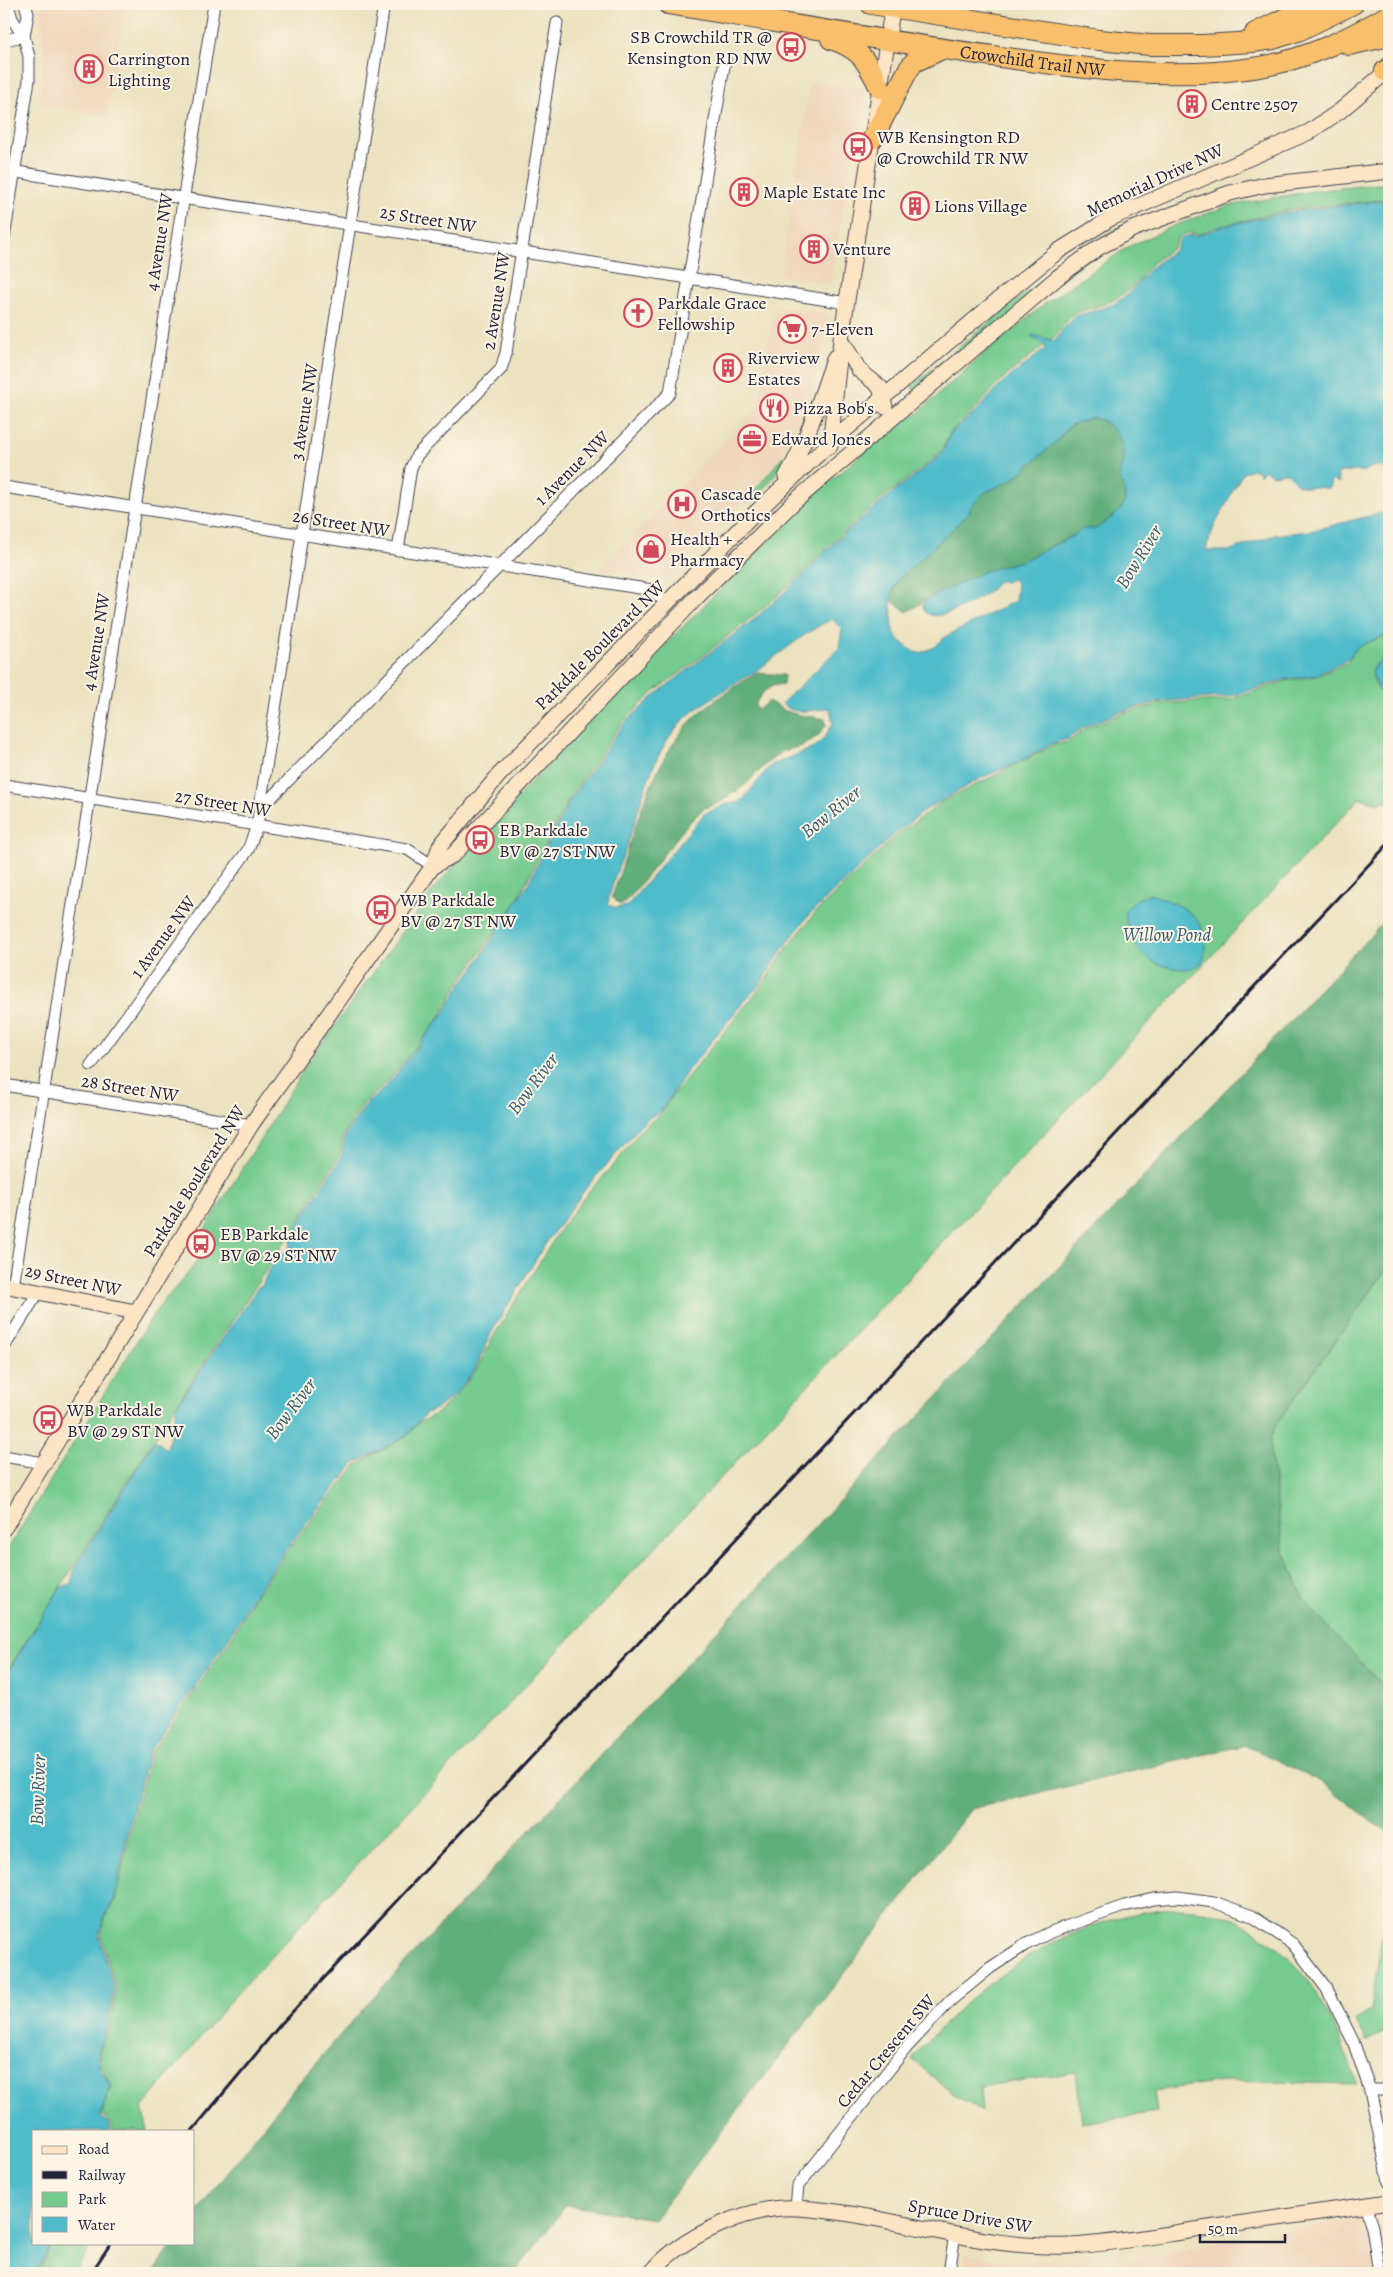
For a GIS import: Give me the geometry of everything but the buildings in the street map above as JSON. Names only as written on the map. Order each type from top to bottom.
[{"type":"highway","name":"Crowchild Trail NW","points":[[668,4],[942,49],[1067,66],[1171,73],[1213,73],[1254,68],[1317,52],[1353,36],[1389,15]]},
{"type":"highway","name":"Crowchild Trail NW","points":[[871,4],[1099,40],[1150,45],[1203,45],[1273,39],[1298,31],[1353,4]]},
{"type":"highway","points":[[950,4],[982,21]]},
{"type":"highway","points":[[1234,42],[1273,26],[1314,4]]},
{"type":"highway","points":[[784,23],[855,49],[868,64],[880,88]]},
{"type":"highway","points":[[1317,52],[1389,36]]},
{"type":"highway","points":[[873,138],[914,62],[942,49]]},
{"type":"main road","points":[[827,473],[841,339],[893,6]]},
{"type":"main road","name":"Memorial Drive NW","points":[[831,442],[1014,287],[1080,235],[1111,218],[1309,132],[1340,111],[1388,68]]},
{"type":"main road","name":"Memorial Drive NW","points":[[827,473],[1058,277],[1098,248],[1133,229],[1230,193],[1265,185],[1389,171]]},
{"type":"main road","points":[[841,339],[859,370],[880,387],[886,409],[880,428]]},
{"type":"main road","points":[[778,490],[795,460],[808,431],[841,339]]},
{"type":"main road","points":[[872,380],[883,381],[909,377]]},
{"type":"main road","name":"Parkdale Boulevard NW","points":[[4,1528],[251,1125],[433,866],[440,846],[472,805],[533,740],[778,490],[831,442]]},
{"type":"main road","name":"Parkdale Boulevard NW","points":[[433,866],[453,855],[697,597],[827,473]]},
{"type":"main road","name":"29 Street NW","points":[[8,1286],[135,1312]]},
{"type":"main road","name":"Spruce Drive SW","points":[[651,2273],[670,2254],[691,2239],[716,2226],[756,2213],[796,2207],[868,2217],[999,2243],[1044,2247],[1072,2246],[1389,2202]]},
{"type":"street","points":[[4,238],[9,170],[29,80],[29,57],[24,36],[12,19],[8,4]]},
{"type":"street","points":[[24,36],[28,14],[25,4]]},
{"type":"street","name":"4 Avenue NW","points":[[8,1286],[44,1091],[214,4]]},
{"type":"street","name":"3 Avenue NW","points":[[257,826],[384,4]]},
{"type":"street","name":"2 Avenue NW","points":[[398,550],[411,468],[417,455],[501,369],[506,353],[557,23]]},
{"type":"street","points":[[4,40],[24,36]]},
{"type":"street","name":"1 Avenue NW","points":[[261,808],[670,393],[691,277],[725,60]]},
{"type":"street","name":"25 Street NW","points":[[9,170],[847,303]]},
{"type":"street","name":"26 Street NW","points":[[4,487],[652,590],[667,604]]},
{"type":"street","name":"27 Street NW","points":[[4,785],[407,849],[433,866]]},
{"type":"street","name":"1 Avenue NW","points":[[91,1065],[248,850],[257,826]]},
{"type":"street","name":"28 Street NW","points":[[4,1085],[251,1125]]},
{"type":"street","points":[[4,1347],[39,1291]]},
{"type":"street","points":[[4,1456],[43,1463]]},
{"type":"street","name":"Cedar Crescent SW","points":[[796,2207],[798,2186],[906,2048],[951,2000],[990,1968],[1025,1945],[1051,1932],[1124,1906],[1154,1898],[1182,1897],[1214,1902],[1252,1916],[1293,1944],[1327,1988],[1353,2041],[1370,2090],[1389,2181]]},
{"type":"street","points":[[1370,2090],[1389,2090]]},
{"type":"street","points":[[1364,2206],[1372,2227],[1379,2273]]},
{"type":"street","points":[[949,2273],[955,2234]]},
{"type":"shaded area","name":"Carrington Lighting","points":[[39,4],[125,4],[108,115],[39,105],[44,45]]},
{"type":"shaded area","points":[[810,83],[864,90],[830,283],[780,276]]},
{"type":"shaded area","points":[[775,305],[823,313],[827,317],[819,367],[806,408],[780,456],[747,496],[665,579],[599,570],[758,408]]},
{"type":"shaded area","points":[[1389,2214],[1389,2273],[964,2273],[966,2255],[1018,2262],[1128,2260],[1284,2230]]},
{"type":"green space","points":[[1389,183],[1389,199],[1293,209],[1213,228],[1200,234],[1186,233],[1178,238],[1173,248],[1152,263],[1139,280],[1125,293],[1110,302],[1073,314],[1054,337],[998,383],[976,409],[950,432],[943,449],[936,457],[879,501],[834,541],[800,576],[751,618],[655,691],[622,723],[569,799],[515,904],[459,983],[440,1017],[385,1085],[365,1102],[343,1135],[340,1154],[291,1233],[176,1405],[4,1676],[4,1555],[150,1320],[196,1262],[204,1241],[205,1229],[307,1064],[434,889],[481,835],[603,707],[818,491],[901,422],[917,414],[984,353],[1046,303],[1126,248],[1173,226],[1228,206],[1313,191]]},
{"type":"green space","points":[[1130,220],[1134,225],[914,391],[912,386],[1057,267]]},
{"type":"green space","points":[[1092,418],[1098,419],[1110,426],[1119,439],[1124,452],[1124,461],[1120,473],[1125,500],[1115,515],[1097,529],[1082,529],[1077,534],[1022,561],[985,571],[931,597],[907,612],[891,600],[898,580],[969,513],[971,506],[984,493],[1013,479],[1060,438],[1070,425]]},
{"type":"green space","points":[[783,456],[786,458],[770,482],[752,501],[745,502]]},
{"type":"green space","points":[[1383,637],[1389,637],[1389,657],[1374,665],[1373,680],[1381,693],[1389,699],[1389,800],[1379,803],[1360,798],[294,1932],[232,1999],[142,2108],[148,2130],[113,2130],[111,2123],[102,2115],[111,2087],[101,2065],[100,2048],[108,2034],[116,1987],[101,1937],[104,1918],[115,1900],[132,1823],[151,1753],[231,1639],[254,1597],[300,1534],[356,1466],[406,1437],[419,1422],[434,1415],[455,1397],[476,1370],[493,1337],[561,1228],[590,1190],[615,1164],[639,1132],[662,1112],[671,1097],[760,988],[790,944],[816,912],[898,834],[942,802],[1056,744],[1068,742],[1086,728],[1124,713],[1157,704],[1232,699],[1285,681],[1317,676],[1348,662],[1357,647]]},
{"type":"green space","points":[[757,673],[784,675],[783,684],[766,690],[760,696],[755,705],[759,709],[769,701],[790,712],[825,719],[826,725],[818,736],[802,746],[783,751],[765,765],[745,785],[722,801],[703,809],[687,825],[630,897],[620,905],[612,897],[641,810],[671,747],[691,721],[708,706]]},
{"type":"green space","points":[[1389,916],[1389,1266],[1277,1423],[1271,1436],[1270,1449],[1283,1548],[1305,1602],[1389,1691],[1389,1834],[1321,1782],[1246,1745],[971,1809],[654,2219],[566,2205],[515,2273],[153,2273],[173,2244],[195,2244],[195,2214],[289,2094],[376,1994]]},
{"type":"green space","points":[[1389,1266],[1389,1691],[1305,1603],[1283,1548],[1270,1449],[1271,1436],[1277,1423]]},
{"type":"green space","points":[[1388,1894],[1389,2021],[1385,2031],[1366,2042],[1356,2020],[1371,2009]]},
{"type":"green space","points":[[1173,1908],[1205,1911],[1229,1917],[1260,1934],[1280,1950],[1298,1968],[1327,2011],[1357,2084],[1222,2081],[1154,2091],[1157,2112],[1082,2123],[1076,2072],[980,2087],[982,2112],[953,2094],[912,2059],[966,2003],[1028,1957],[1062,1939],[1097,1924],[1134,1914]]},
{"type":"green space","points":[[52,2244],[92,2244],[74,2273],[37,2273]]},
{"type":"water","name":"Bow River","points":[[1389,200],[1389,472],[1380,466],[1374,466],[1364,471],[1341,472],[1337,474],[1339,483],[1333,480],[1329,488],[1305,487],[1297,484],[1288,473],[1272,475],[1265,470],[1259,475],[1258,471],[1252,469],[1243,473],[1236,485],[1214,527],[1206,549],[1207,551],[1228,551],[1275,535],[1310,531],[1389,511],[1389,636],[1383,636],[1357,647],[1347,660],[1316,675],[1283,680],[1232,696],[1157,702],[1123,711],[1086,726],[1068,739],[1056,742],[1013,765],[985,776],[925,810],[896,833],[809,915],[788,942],[759,986],[746,999],[688,1070],[661,1111],[647,1119],[587,1187],[546,1243],[490,1335],[475,1369],[455,1395],[436,1409],[426,1413],[406,1436],[354,1464],[299,1532],[253,1596],[229,1638],[149,1752],[130,1822],[114,1900],[103,1918],[99,1937],[114,1987],[106,2034],[99,2048],[99,2066],[110,2086],[100,2116],[109,2123],[111,2130],[32,2130],[32,2244],[51,2244],[35,2273],[4,2273],[4,1678],[60,1588],[71,1583],[75,1567],[155,1440],[167,1449],[177,1405],[258,1287],[262,1286],[273,1264],[280,1255],[290,1248],[292,1234],[342,1155],[345,1135],[367,1103],[386,1087],[444,1013],[461,984],[528,884],[570,800],[624,724],[656,694],[752,621],[800,578],[835,542],[881,502],[937,458],[944,450],[951,432],[978,410],[1000,385],[1045,349],[1045,344],[1032,338],[1032,335],[1055,341],[1063,329],[1076,316],[1112,305],[1127,295],[1154,265],[1175,250],[1180,239],[1186,236],[1200,235],[1224,226],[1294,211]],"holes":[[[1092,418],[1098,419],[1110,426],[1115,432],[1124,452],[1120,477],[1125,500],[1115,515],[1097,529],[1082,529],[1077,534],[1022,561],[985,571],[931,597],[923,604],[926,612],[932,615],[942,615],[975,600],[989,591],[1000,580],[1004,582],[1013,579],[1017,584],[1015,601],[945,637],[935,647],[920,653],[914,652],[897,638],[893,631],[891,600],[898,580],[969,513],[971,506],[984,493],[1013,479],[1056,442],[1070,425]],[[832,619],[842,629],[839,648],[782,703],[786,707],[798,711],[830,708],[833,723],[825,737],[814,748],[771,765],[741,802],[726,804],[704,814],[627,906],[616,908],[608,904],[614,880],[653,768],[670,736],[682,721],[696,709],[760,668],[822,624]]]},
{"type":"water","points":[[1389,657],[1389,698],[1378,687],[1372,672],[1375,666]]},
{"type":"water","name":"Willow Pond","points":[[1150,894],[1185,909],[1194,916],[1204,935],[1203,962],[1189,968],[1174,968],[1153,962],[1139,950],[1130,934],[1124,912],[1135,900]]},
{"type":"railway","points":[[193,2130],[281,2024],[1389,843]]},
{"type":"railway","points":[[91,2273],[110,2244]]},
{"type":"place","name":"SB Crowchild TR @ Kensington RD NW","points":[[791,47]]},
{"type":"place","name":"Carrington Lighting","points":[[89,69]]},
{"type":"place","name":"Centre 2507","points":[[1192,104]]},
{"type":"place","name":"WB Kensington RD @ Crowchild TR NW","points":[[858,147]]},
{"type":"place","name":"Maple Estate Inc","points":[[744,192]]},
{"type":"place","name":"Lions Village","points":[[915,206]]},
{"type":"place","name":"Venture","points":[[814,249]]},
{"type":"place","name":"Parkdale Grace Fellowship","points":[[638,313]]},
{"type":"place","name":"7-Eleven","points":[[792,329]]},
{"type":"place","name":"Riverview Estates","points":[[728,368]]},
{"type":"place","name":"Pizza Bob's","points":[[774,408]]},
{"type":"place","name":"Edward Jones","points":[[752,439]]},
{"type":"place","name":"Cascade Orthotics","points":[[682,504]]},
{"type":"place","name":"Health + Pharmacy","points":[[651,549]]},
{"type":"place","name":"EB Parkdale BV @ 27 ST NW","points":[[480,840]]},
{"type":"place","name":"WB Parkdale BV @ 27 ST NW","points":[[381,910]]},
{"type":"place","name":"EB Parkdale BV @ 29 ST NW","points":[[201,1244]]},
{"type":"place","name":"WB Parkdale BV @ 29 ST NW","points":[[48,1420]]}]
